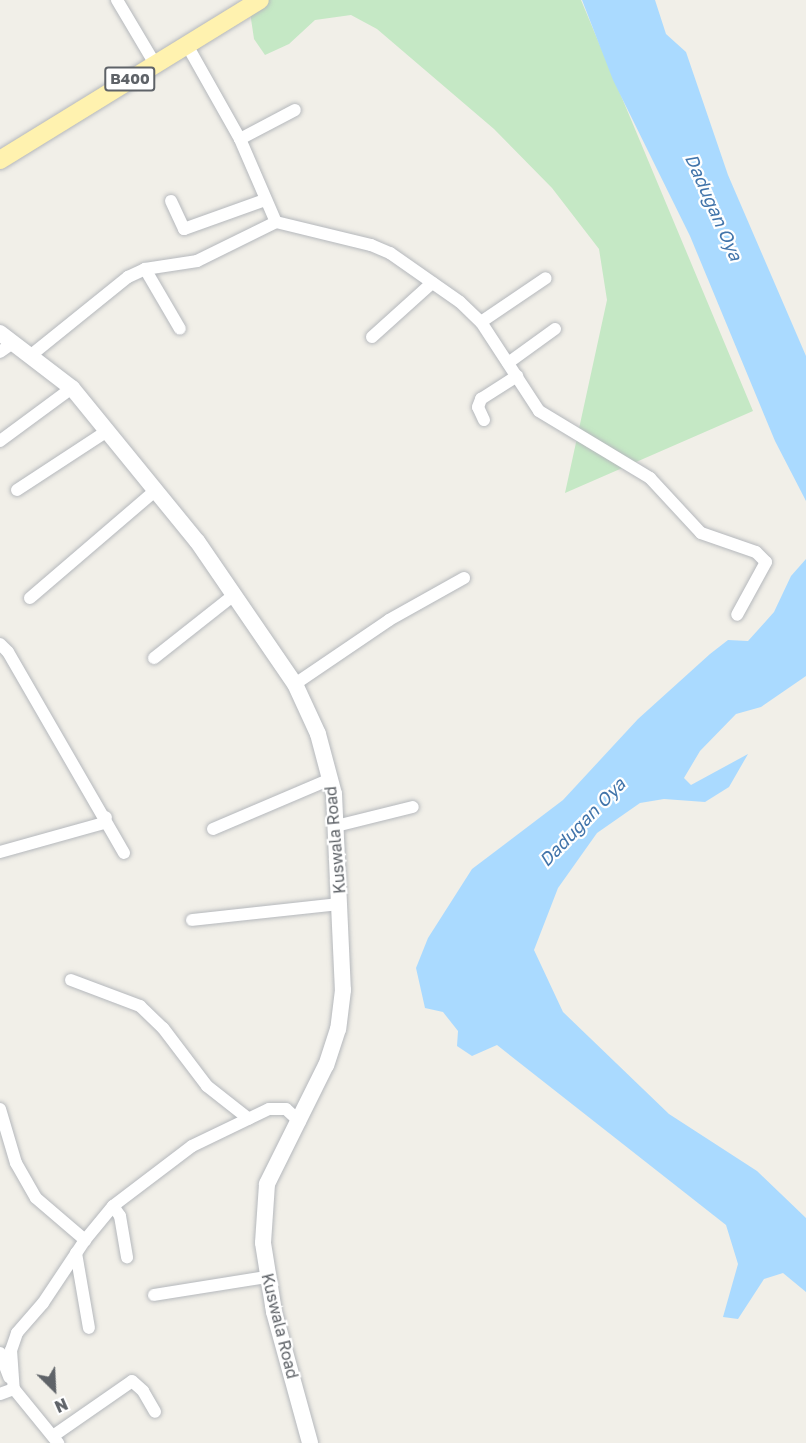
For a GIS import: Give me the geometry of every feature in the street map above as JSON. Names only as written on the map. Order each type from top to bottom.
[{"type":"main road","name":"B400","points":[[1,156],[260,0]]},
{"type":"street","points":[[117,0],[154,64]]},
{"type":"street","points":[[186,45],[240,139],[276,222]]},
{"type":"street","points":[[240,139],[296,110]]},
{"type":"street","points":[[171,201],[184,229],[265,200]]},
{"type":"street","points":[[30,356],[128,277],[145,269],[197,261],[276,222],[371,245],[390,253],[481,322],[539,411],[650,478],[701,533],[756,552],[766,562],[737,615]]},
{"type":"street","points":[[145,269],[180,329]]},
{"type":"street","points":[[481,322],[546,278]]},
{"type":"street","points":[[372,337],[432,283]]},
{"type":"street","points":[[508,363],[555,329]]},
{"type":"street","name":"Kuswala Road","points":[[4,343],[30,356],[72,388],[107,430],[235,594],[295,684],[318,734],[330,779],[336,826],[343,990],[338,1029],[300,1122],[267,1184],[263,1243],[267,1277],[309,1443]]},
{"type":"street","points":[[484,420],[478,407],[481,399],[517,376]]},
{"type":"street","points":[[0,441],[72,388]]},
{"type":"street","points":[[17,490],[107,430]]},
{"type":"street","points":[[30,598],[155,490]]},
{"type":"street","points":[[295,684],[389,620],[464,578]]},
{"type":"street","points":[[154,658],[235,594]]},
{"type":"street","points":[[3,650],[106,817],[124,853]]},
{"type":"street","points":[[213,829],[330,779]]},
{"type":"street","points":[[336,826],[413,807]]},
{"type":"street","points":[[0,852],[104,823],[106,817]]},
{"type":"street","points":[[192,920],[340,904]]},
{"type":"street","points":[[71,980],[140,1006],[163,1028],[207,1086],[249,1119]]},
{"type":"street","points":[[0,1109],[16,1163],[36,1198],[85,1240]]},
{"type":"street","points":[[14,1389],[11,1350],[17,1333],[43,1303],[76,1252],[113,1206],[192,1146],[269,1109],[286,1109],[300,1122]]},
{"type":"street","points":[[113,1206],[120,1216],[127,1257]]},
{"type":"street","points":[[76,1252],[82,1270],[89,1328]]},
{"type":"street","points":[[154,1295],[267,1277]]},
{"type":"street","points":[[0,1353],[14,1389],[55,1440],[132,1381],[143,1391],[156,1412]]},
{"type":"street","points":[[0,1394],[14,1389]]},
{"type":"green space","points":[[263,0],[581,0],[753,411],[565,493],[607,300],[599,249],[552,188],[494,129],[377,29],[351,15],[315,20],[289,44],[265,55],[254,39],[250,12]]},
{"type":"water","name":"Dadugan Oya","points":[[582,0],[655,0],[666,34],[686,52],[728,175],[806,356],[806,501],[775,441],[690,236],[613,80]]},
{"type":"water","name":"Dadugan Oya","points":[[806,559],[806,676],[761,707],[736,714],[700,751],[684,778],[691,785],[748,754],[729,787],[705,802],[664,799],[640,803],[597,833],[558,888],[534,950],[563,1012],[669,1114],[757,1171],[806,1218],[806,1292],[783,1273],[764,1279],[738,1319],[723,1317],[738,1264],[726,1225],[497,1045],[472,1056],[457,1046],[458,1031],[443,1012],[425,1008],[416,968],[428,938],[472,869],[563,800],[638,719],[710,654],[728,640],[748,641],[774,612],[791,576]]}]
